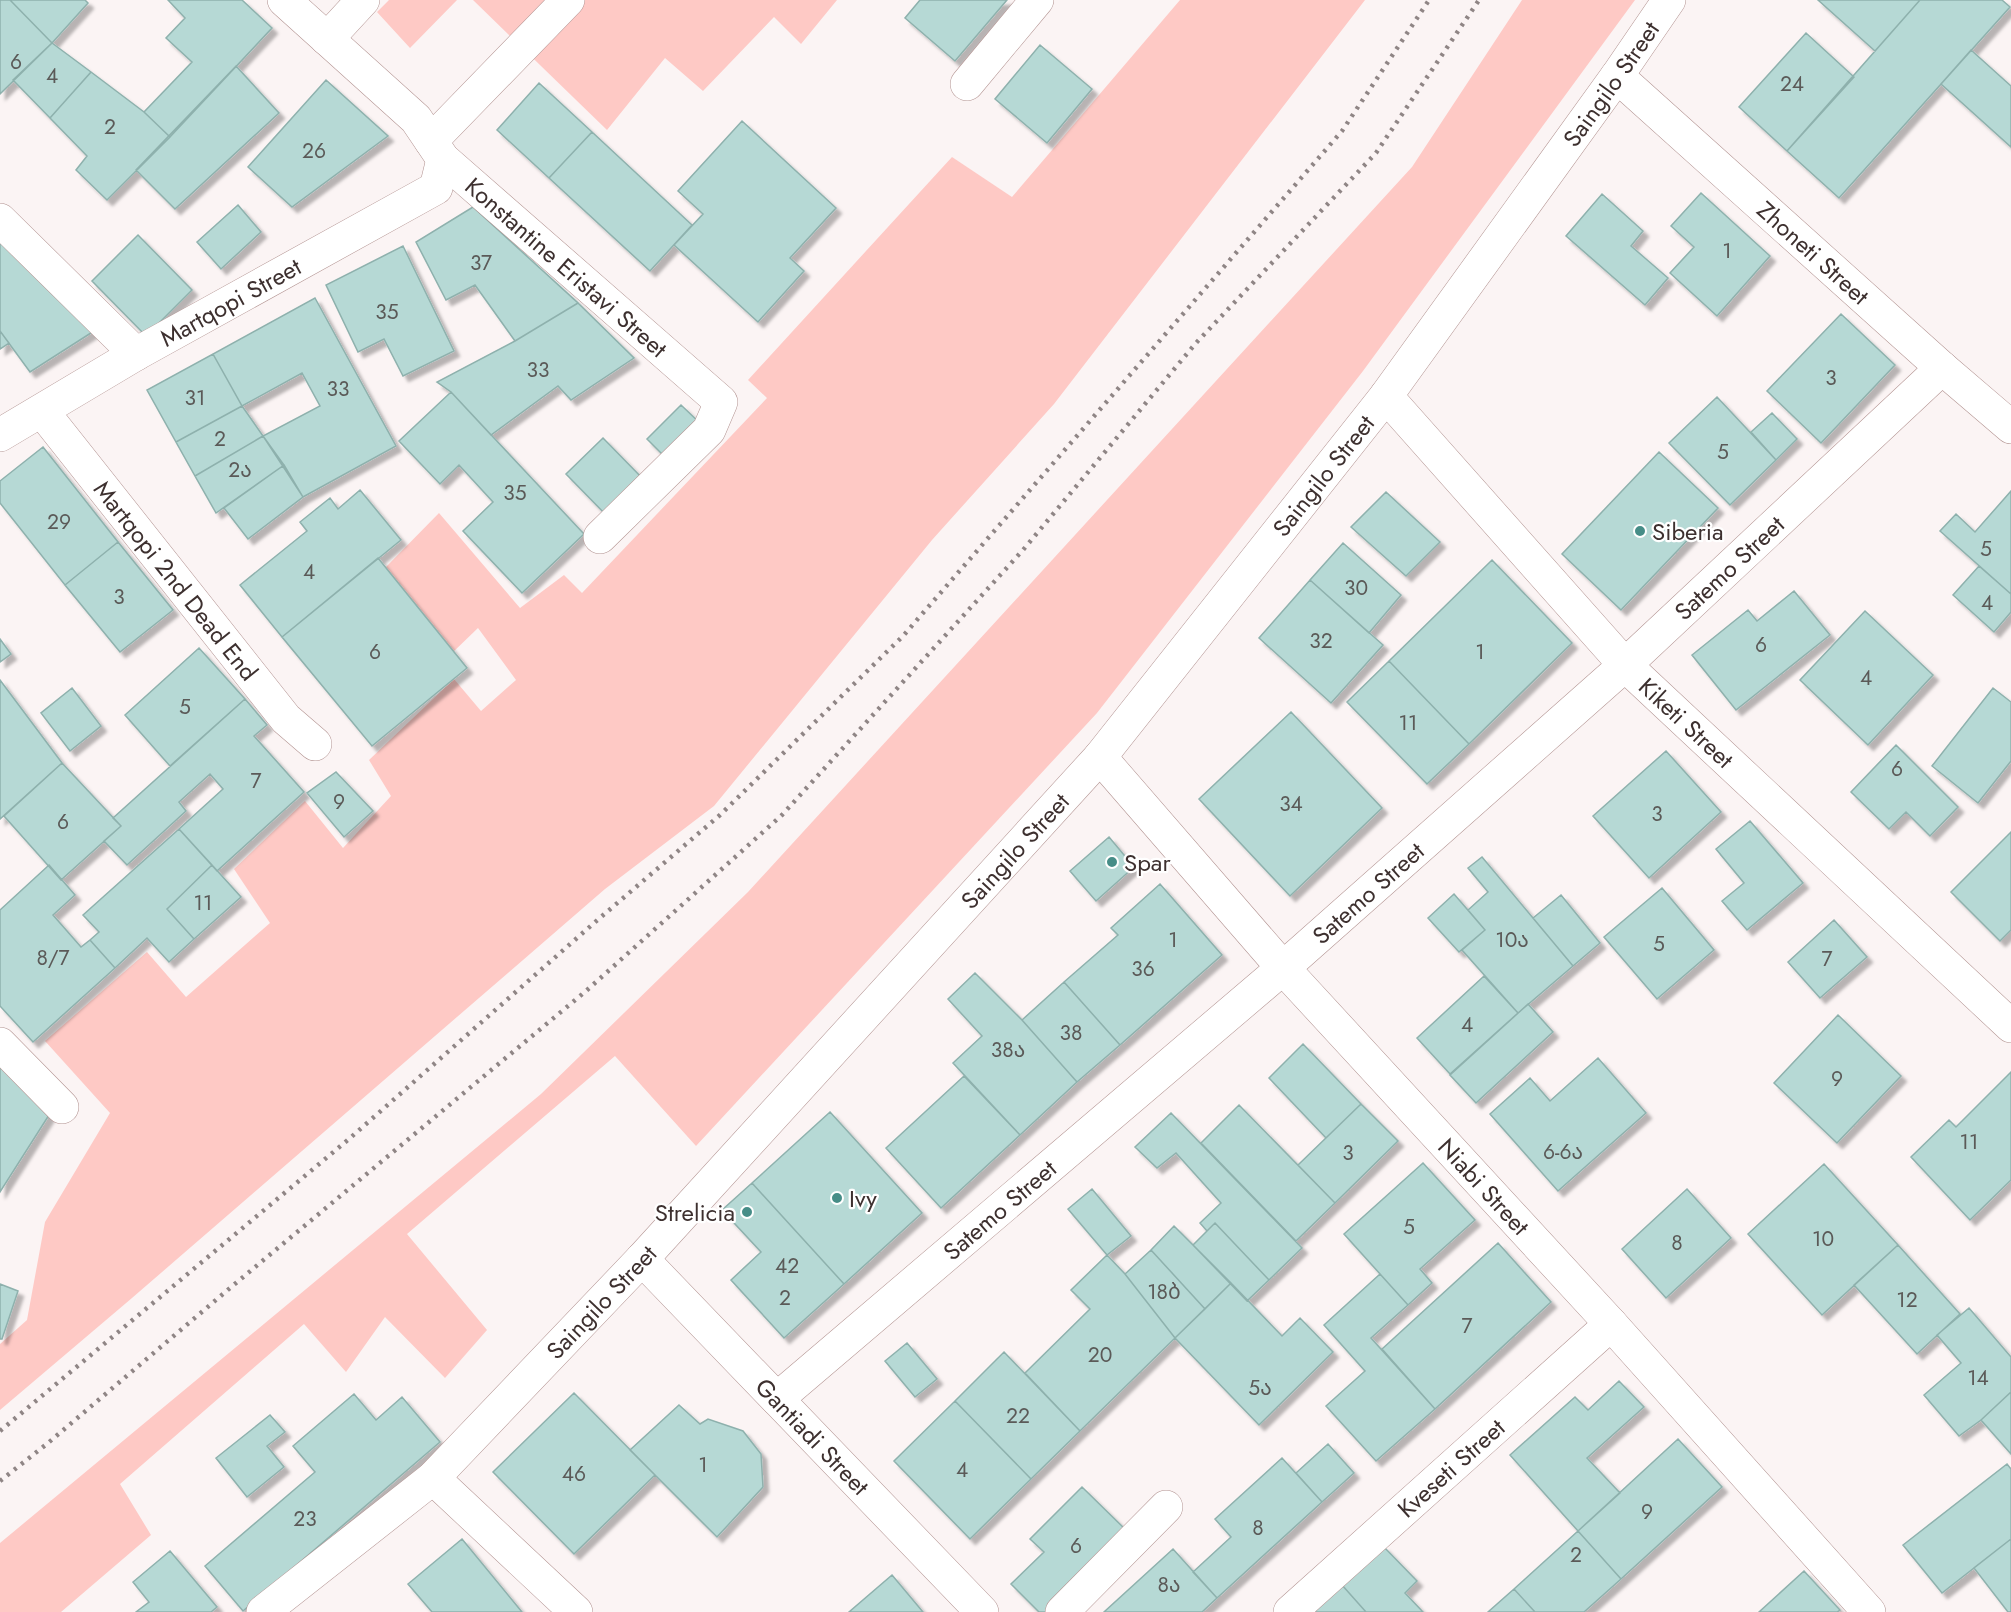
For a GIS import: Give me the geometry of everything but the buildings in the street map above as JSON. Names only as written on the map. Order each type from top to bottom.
[{"type":"street","name":"Konstantine Eristavi Street","points":[[284,0],[416,119],[437,150],[721,402],[709,430],[600,537]]},
{"type":"street","points":[[327,39],[363,0]]},
{"type":"street","points":[[437,150],[568,0]]},
{"type":"street","points":[[967,84],[1036,0]]},
{"type":"street","name":"Saingilo Street","points":[[263,1612],[433,1478],[642,1259],[1100,757],[1386,396],[1617,76],[1669,0]]},
{"type":"street","name":"Zhoneti Street","points":[[1617,76],[1942,368],[2011,427]]},
{"type":"street","name":"Martqopi Street","points":[[0,435],[136,354],[436,188],[437,150]]},
{"type":"street","points":[[0,220],[136,354]]},
{"type":"street","name":"Satemo Street","points":[[777,1399],[1283,968],[1625,665],[1942,368]]},
{"type":"street","name":"Kiketi Street","points":[[1386,396],[1625,665],[2011,1026]]},
{"type":"street","name":"Martqopi 2nd Dead End","points":[[42,411],[286,719],[315,744]]},
{"type":"street","name":"Niabi Street","points":[[1100,757],[1283,968],[1611,1324],[1869,1612]]},
{"type":"street","points":[[0,1044],[62,1107]]},
{"type":"street","name":"Gantiadi Street","points":[[642,1259],[982,1612]]},
{"type":"street","name":"Kveseti Street","points":[[1290,1612],[1611,1324]]},
{"type":"street","points":[[433,1478],[576,1612]]},
{"type":"street","points":[[1062,1612],[1166,1507]]},
{"type":"shaded area","points":[[389,0],[457,0],[410,48],[377,12]]},
{"type":"shaded area","points":[[473,0],[837,0],[801,44],[774,17],[703,91],[665,58],[607,130]]},
{"type":"shaded area","points":[[1180,0],[1365,0],[1054,404],[932,540],[714,806],[605,889],[0,1410],[0,1344],[27,1320],[45,1222],[110,1113],[45,1041],[147,952],[186,997],[270,923],[234,869],[305,801],[343,848],[391,796],[369,760],[454,679],[481,711],[516,680],[478,628],[450,655],[384,569],[439,513],[520,608],[564,575],[582,593],[767,398],[748,380],[952,157],[1012,197]]},
{"type":"shaded area","points":[[1522,0],[1635,0],[1363,371],[1097,713],[696,1146],[615,1056],[407,1234],[487,1330],[445,1378],[385,1317],[346,1372],[304,1324],[120,1484],[151,1535],[61,1612],[0,1612],[0,1543],[541,1094],[748,892],[1412,167]]},
{"type":"railway","points":[[0,1431],[349,1139],[720,815],[903,636],[1342,131],[1429,0]]},
{"type":"railway","points":[[0,1481],[586,991],[782,815],[1023,550],[1196,343],[1376,153],[1479,0]]},
{"type":"place","name":"Siberia","points":[[1640,531]]},
{"type":"place","name":"Spar","points":[[1112,862]]},
{"type":"place","name":"Ivy","points":[[837,1198]]},
{"type":"place","name":"Strelicia","points":[[747,1212]]}]
